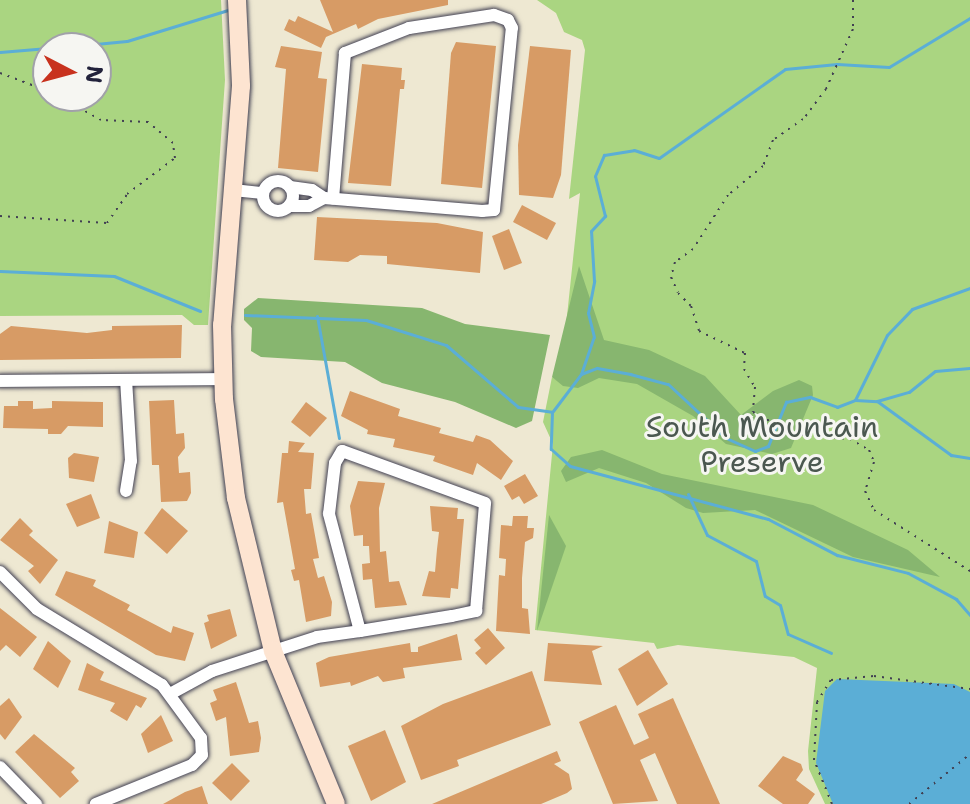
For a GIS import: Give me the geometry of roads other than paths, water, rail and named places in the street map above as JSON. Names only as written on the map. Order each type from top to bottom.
[{"type":"main road","points":[[238,9],[241,86],[223,317],[223,379],[236,498],[273,651],[336,804]]},
{"type":"street","points":[[263,193],[275,181],[312,190],[328,198],[494,210],[512,28],[508,20],[494,15],[409,28],[343,57],[328,198]]},
{"type":"street","points":[[289,206],[290,187]]},
{"type":"street","points":[[233,190],[263,193]]},
{"type":"street","points":[[263,193],[271,209],[309,206],[328,198]]},
{"type":"street","points":[[0,381],[223,379]]},
{"type":"street","points":[[126,380],[131,461],[126,491]]},
{"type":"street","points":[[170,694],[212,671],[273,651],[360,631],[476,611],[485,503],[342,451],[332,472],[329,514],[360,631]]},
{"type":"street","points":[[0,572],[37,609],[143,672],[170,694],[201,738],[202,755],[192,765],[96,804]]},
{"type":"street","points":[[0,767],[36,804]]},
{"type":"water","points":[[837,679],[954,684],[970,692],[970,804],[833,804],[816,763],[825,691]]},
{"type":"waterway","points":[[112,42],[127,41],[231,9]]},
{"type":"waterway","points":[[581,374],[594,337],[588,313],[594,281],[591,231],[605,216],[595,176],[604,155],[634,150],[659,158],[785,69],[837,64],[889,67],[970,18]]},
{"type":"waterway","points":[[0,52],[32,49]]},
{"type":"waterway","points":[[0,271],[114,276],[200,311]]},
{"type":"waterway","points":[[553,411],[581,374],[597,368],[630,374],[668,384],[726,438],[755,451],[768,446],[786,402],[810,397],[837,407],[855,400],[887,335],[912,309],[970,288]]},
{"type":"waterway","points":[[245,315],[366,320],[446,345],[518,407],[552,412],[551,449],[570,466],[768,519],[837,555],[908,573],[956,599],[970,615]]},
{"type":"waterway","points":[[317,316],[339,438]]},
{"type":"waterway","points":[[855,400],[877,401],[909,392],[935,371],[970,368]]},
{"type":"waterway","points":[[877,401],[951,455],[970,458]]},
{"type":"waterway","points":[[688,494],[707,535],[756,561],[765,596],[780,605],[788,634],[831,653]]},
{"type":"park label","name":"South Mountain Preserve","points":[[762,444]]}]
